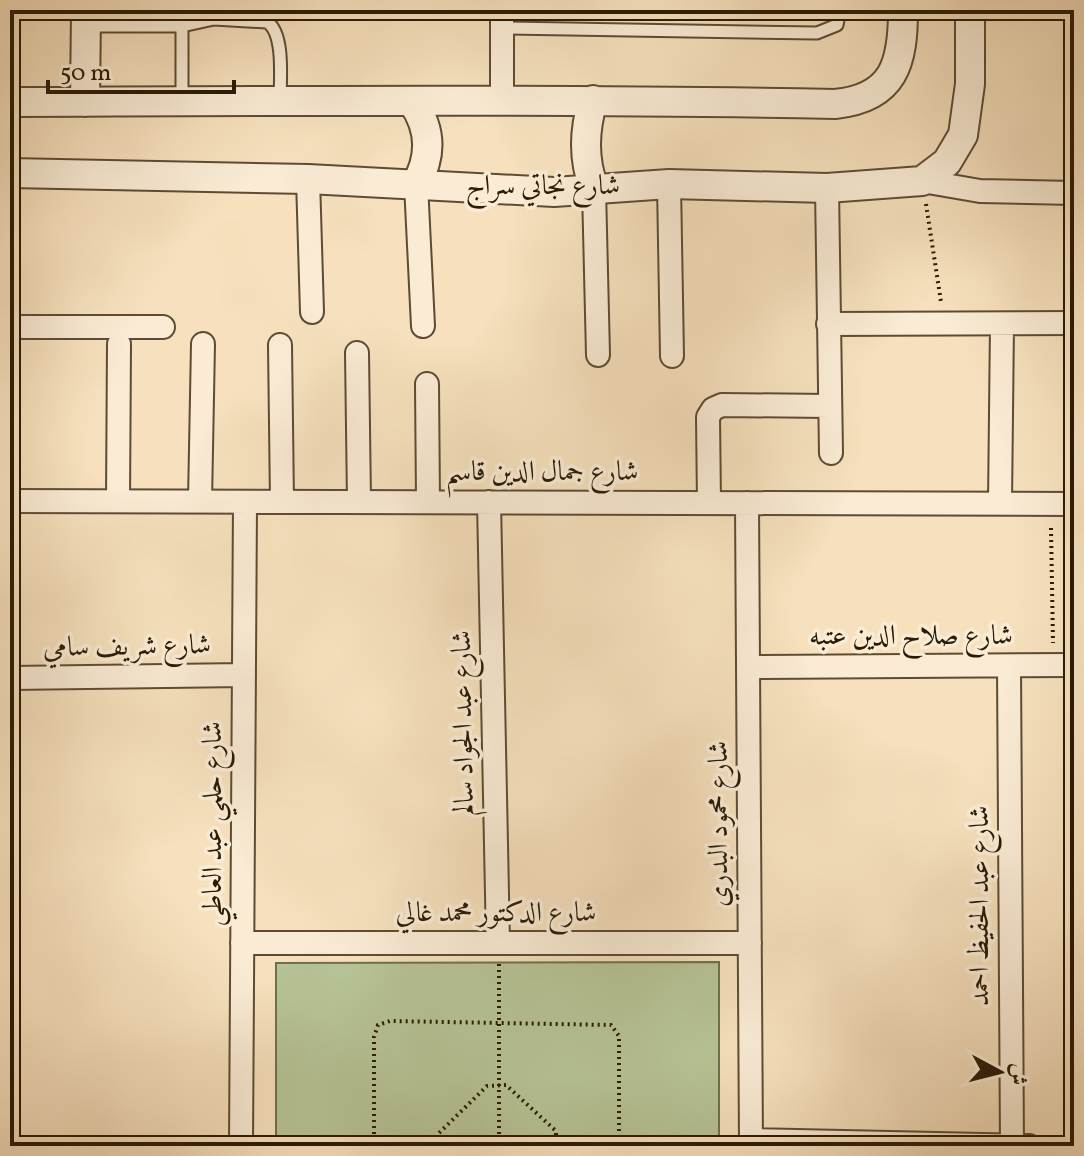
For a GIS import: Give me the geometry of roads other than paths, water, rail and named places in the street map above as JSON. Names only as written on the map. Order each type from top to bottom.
[{"type":"street","points":[[10,102],[856,102],[875,93],[890,78],[900,59],[903,10]]},
{"type":"street","points":[[922,181],[947,162],[963,135],[970,84],[970,10]]},
{"type":"street","points":[[85,18],[85,102]]},
{"type":"street","points":[[502,19],[502,100]]},
{"type":"street","points":[[593,100],[585,143],[594,189],[598,355]]},
{"type":"street","points":[[413,103],[425,124],[428,137],[426,161],[416,184],[423,326]]},
{"type":"street","name":"شارع نجاتي سراج","points":[[10,173],[308,179],[515,191],[669,184],[827,188],[922,181],[980,191],[1074,193]]},
{"type":"street","points":[[308,179],[312,312]]},
{"type":"street","points":[[669,184],[672,356]]},
{"type":"street","points":[[827,188],[831,453]]},
{"type":"street","points":[[828,324],[1074,323]]},
{"type":"street","points":[[1000,503],[1002,324]]},
{"type":"street","points":[[10,327],[163,327]]},
{"type":"street","points":[[118,501],[119,344]]},
{"type":"street","points":[[200,501],[203,344]]},
{"type":"street","points":[[280,345],[282,502]]},
{"type":"street","points":[[357,353],[359,502]]},
{"type":"street","points":[[427,384],[428,502]]},
{"type":"street","points":[[709,503],[708,417],[713,409],[722,405],[830,406]]},
{"type":"street","name":"شارع جمال الدين قاسم","points":[[10,501],[1074,504]]},
{"type":"street","name":"شارع حلمي عبد العاطي","points":[[241,1146],[245,502]]},
{"type":"street","name":"شارع عبد الجواد سالم","points":[[489,502],[498,943]]},
{"type":"street","name":"شارع محمود البدري","points":[[747,503],[751,1143]]},
{"type":"street","name":"شارع عبد الحفيظ احمد","points":[[1009,666],[1012,1146]]},
{"type":"street","name":"شارع صلاح الدين عتبه","points":[[748,667],[1064,666]]},
{"type":"street","name":"شارع شريف سامي","points":[[10,678],[244,675]]},
{"type":"street","name":"شارع الدكتور محمد غالي","points":[[242,943],[750,943]]},
{"type":"street","points":[[751,1143],[1029,1146]]},
{"type":"lane","points":[[502,19],[817,33],[837,25],[840,10]]},
{"type":"lane","points":[[85,18],[174,23],[205,15],[214,19],[260,21],[273,26],[278,38],[280,101]]},
{"type":"lane","points":[[174,23],[182,101]]}]
